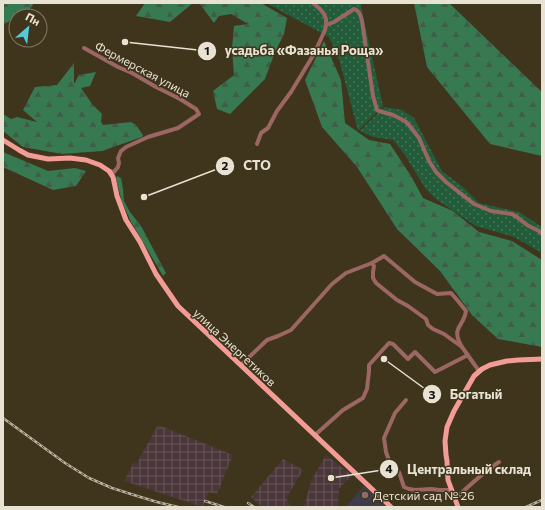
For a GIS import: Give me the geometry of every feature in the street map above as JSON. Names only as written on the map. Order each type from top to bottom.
[{"type":"main road","points":[[3,140],[28,155],[48,159],[70,158],[86,160],[100,165],[111,172]]},
{"type":"main road","name":"улица Энергетиков","points":[[111,172],[117,196],[126,220],[140,242],[156,274],[178,306],[391,507]]},
{"type":"main road","points":[[458,507],[448,480],[445,441],[447,426],[454,411],[470,383],[482,368],[504,362],[542,359]]},
{"type":"street","points":[[257,144],[261,133],[268,128],[277,110],[291,92],[314,54],[326,25],[324,14],[313,3]]},
{"type":"street","points":[[326,25],[354,10],[357,10],[362,21],[373,96],[376,107],[379,111],[393,115],[405,121],[418,138],[436,172],[446,182],[474,204],[491,211],[512,214],[542,234]]},
{"type":"street","name":"Фермерская улица","points":[[84,48],[180,99],[196,109],[199,114],[178,128],[148,137],[126,147],[121,151],[118,158],[118,167],[111,172]]},
{"type":"street","points":[[241,365],[267,340],[291,330],[332,284],[346,273],[372,263],[384,256],[415,282],[437,294],[451,293],[458,301],[466,311],[466,315],[459,327],[458,337],[462,346],[479,371]]},
{"type":"street","points":[[372,263],[374,266],[373,278],[376,283],[397,300],[426,319],[428,325],[433,329],[444,334],[462,346]]},
{"type":"street","points":[[315,435],[343,410],[362,398],[367,389],[369,371],[368,365],[389,343],[393,344],[408,359],[415,352],[435,372],[468,355]]},
{"type":"street","points":[[406,400],[394,413],[384,438],[386,452],[391,466],[399,472],[404,487],[409,490],[431,488],[451,490]]},
{"type":"street","points":[[455,499],[479,476],[499,462]]},
{"type":"shaded area","points":[[158,425],[233,455],[217,494],[209,492],[203,507],[124,481],[134,462],[137,463]]},
{"type":"shaded area","points":[[326,455],[352,475],[339,489],[338,507],[304,507],[311,481]]},
{"type":"shaded area","points":[[283,459],[303,470],[287,497],[291,507],[262,507],[251,497]]},
{"type":"shaded area","name":"Детский сад № 26","points":[[364,486],[387,507],[349,507],[347,505]]},
{"type":"green space","points":[[3,3],[34,3],[31,8],[8,8],[8,22],[3,25]]},
{"type":"green space","points":[[145,3],[193,3],[170,22],[136,16]]},
{"type":"green space","points":[[193,3],[261,3],[287,18],[284,34],[275,52],[265,79],[230,114],[217,109],[213,91],[234,75],[232,48],[234,26],[248,24],[231,14],[219,16],[214,23],[200,4]]},
{"type":"green space","points":[[266,3],[362,3],[361,7],[383,106],[358,131],[339,59],[329,37]]},
{"type":"green space","points":[[414,3],[449,3],[542,92],[542,156],[490,144],[427,67]]},
{"type":"green space","points":[[324,41],[341,80],[345,123],[369,140],[390,144],[411,176],[423,198],[453,211],[479,232],[512,241],[542,260],[542,347],[498,339],[472,315],[440,271],[397,229],[357,167],[322,127],[305,80]]},
{"type":"green space","points":[[74,63],[74,84],[79,75],[96,72],[90,86],[81,88],[92,104],[102,114],[101,122],[103,125],[131,122],[136,125],[143,135],[142,137],[102,151],[62,154],[23,147],[3,131],[3,114],[11,119],[17,117],[37,122],[23,110],[35,87],[57,85]]},
{"type":"green space","points":[[384,107],[402,110],[414,118],[442,171],[464,188],[479,203],[519,212],[542,227],[542,253],[514,237],[476,226],[436,199],[425,188],[405,155],[393,140],[373,137],[360,131]]},
{"type":"green space","points":[[3,152],[48,171],[75,168],[86,171],[76,186],[53,190],[3,167]]},
{"type":"green space","points":[[117,176],[121,178],[124,201],[130,212],[141,226],[166,273],[163,276],[130,220],[122,202],[116,179]]},
{"type":"railway","points":[[3,418],[65,463],[89,478],[112,488],[178,507]]},
{"type":"railway","points":[[526,507],[542,500]]},
{"type":"railway","points":[[205,501],[224,507]]},
{"type":"railway","points":[[248,503],[254,507]]},
{"type":"place","name":"усадьба «Фазанья Роща»","points":[[125,42]]},
{"type":"place","name":"СТО","points":[[144,197]]},
{"type":"place","name":"Богатый","points":[[384,359]]},
{"type":"place","name":"Центральный склад","points":[[331,478]]},
{"type":"place","name":"Детский сад № 26","points":[[365,495]]}]
